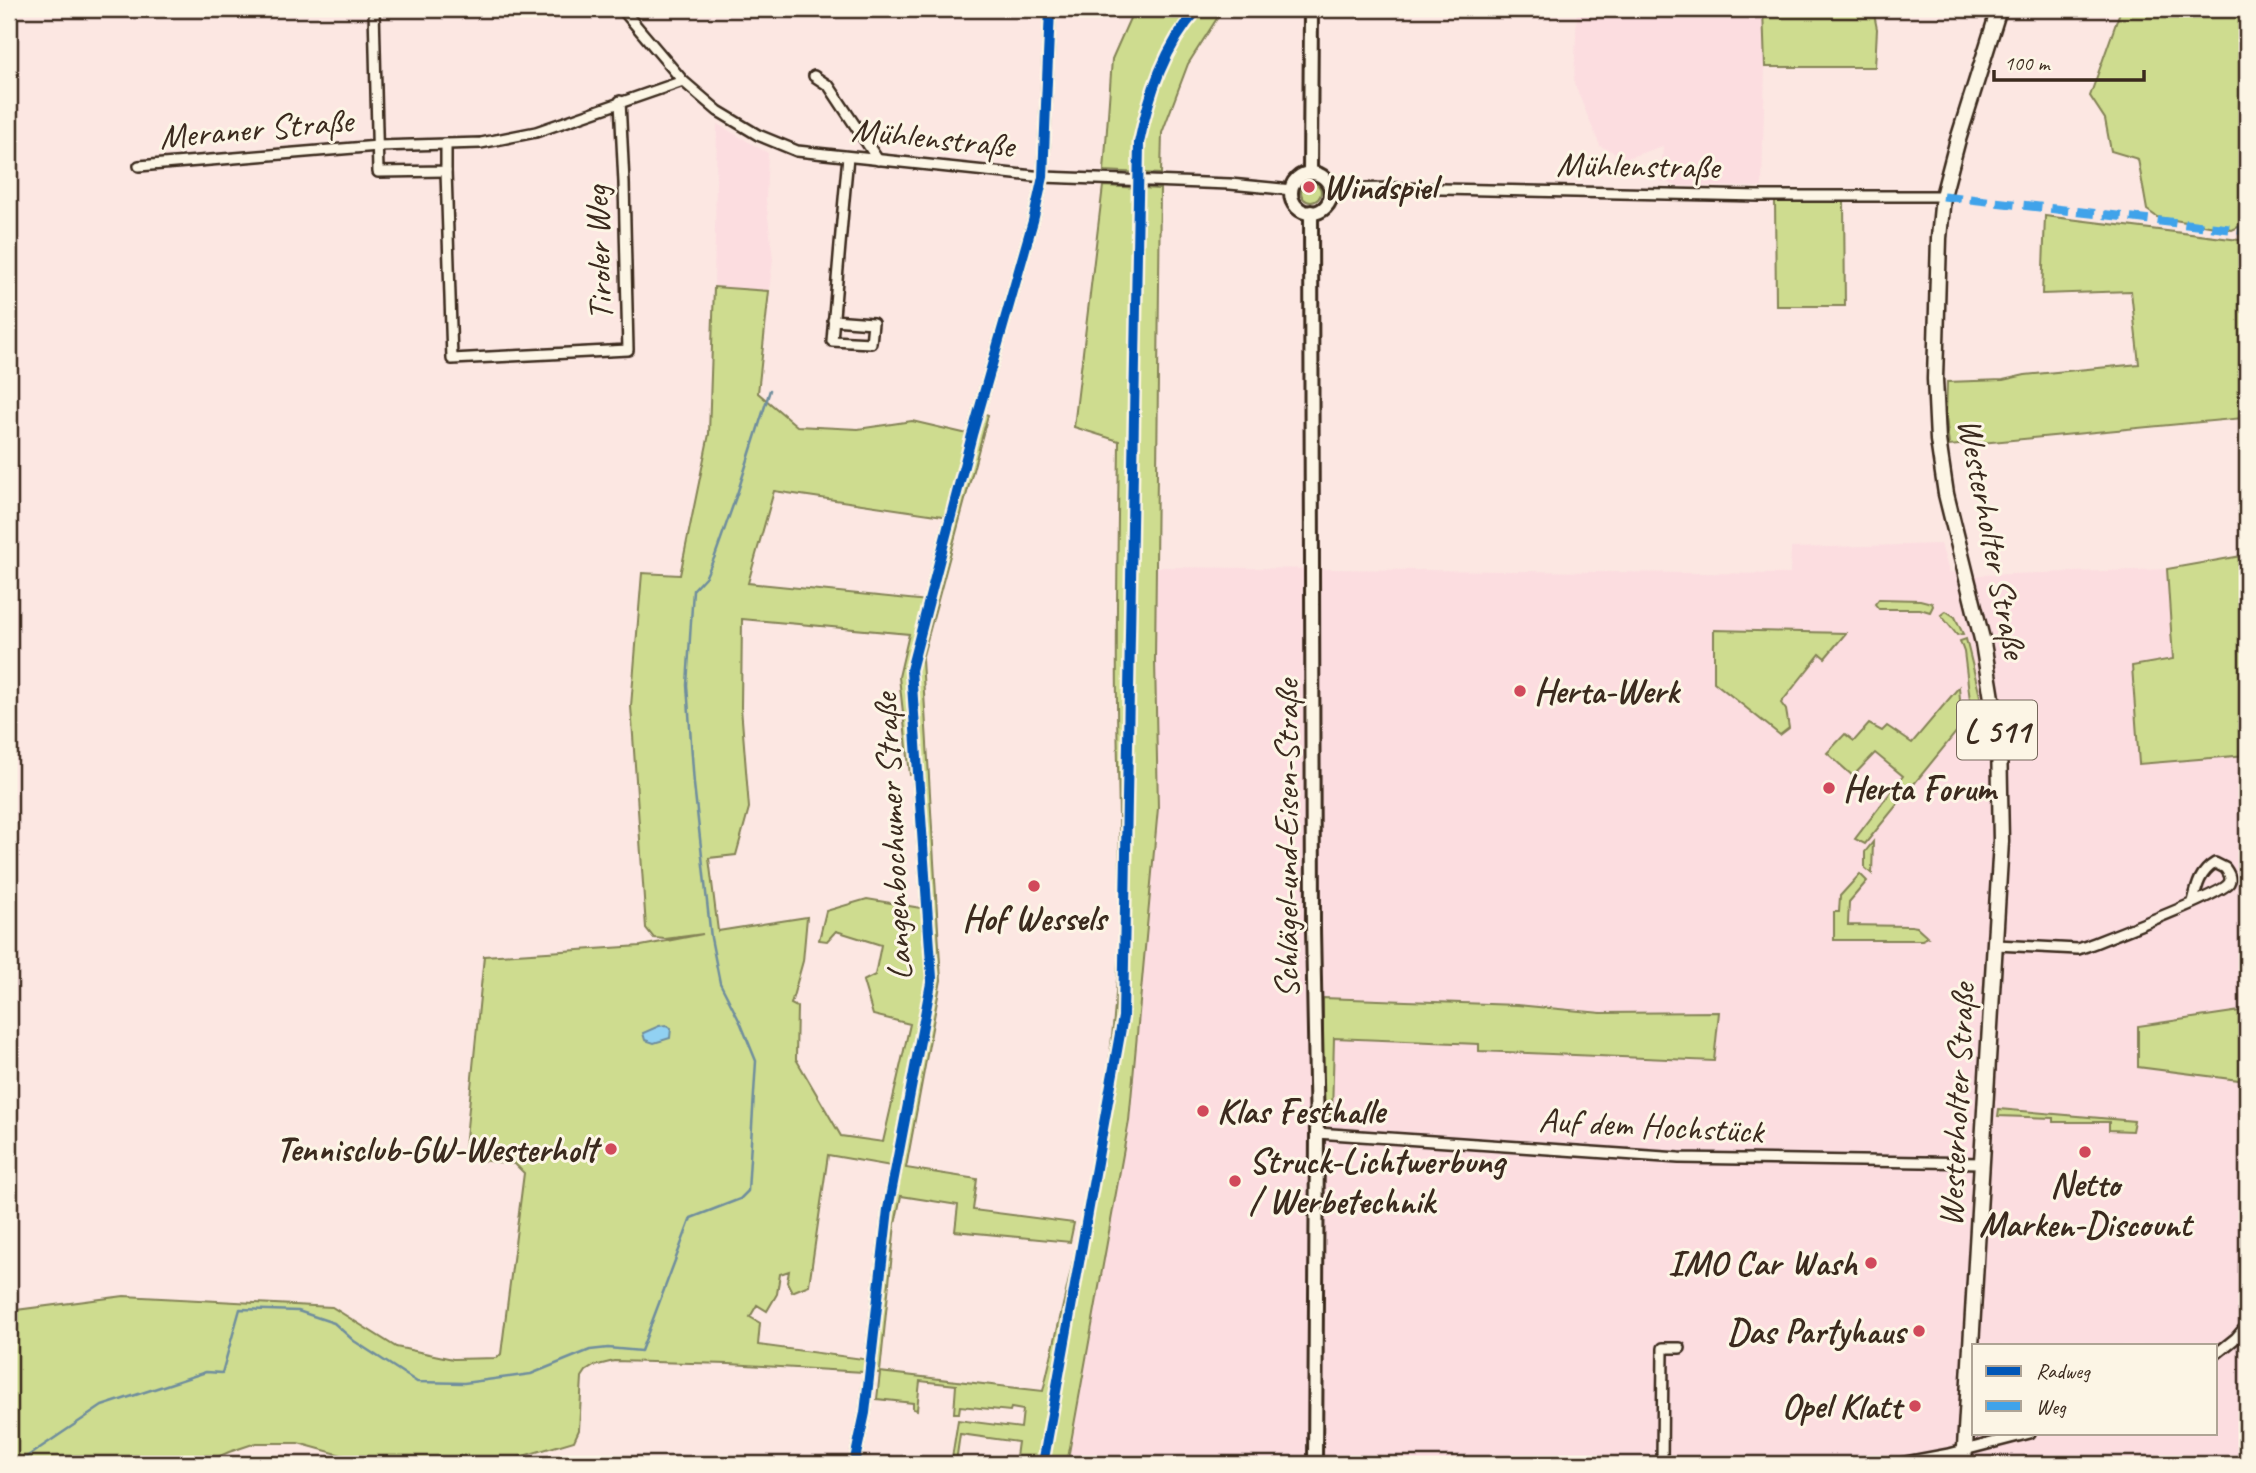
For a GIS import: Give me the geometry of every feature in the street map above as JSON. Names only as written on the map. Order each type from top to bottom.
[{"type":"main road","name":"Westerholter Straße","points":[[1965,1457],[2001,841],[1999,740],[1983,643],[1946,494],[1938,440],[1936,315],[1943,196],[1999,9]]},
{"type":"street","points":[[164,9],[216,9]]},
{"type":"street","points":[[374,9],[378,146]]},
{"type":"street","name":"Mühlenstraße","points":[[622,9],[684,80],[718,111],[758,135],[797,151],[1043,177],[1230,184],[1292,190]]},
{"type":"street","name":"Langenbochumer Straße","points":[[854,1464],[865,1413],[888,1209],[932,978],[911,670],[943,541],[1030,234],[1043,177],[1050,9]]},
{"type":"street","points":[[1310,173],[1312,9]]},
{"type":"street","points":[[814,76],[829,86],[878,160]]},
{"type":"street","name":"Meraner Straße","points":[[139,166],[378,146],[481,143],[536,132],[684,80]]},
{"type":"street","name":"Tiroler Weg","points":[[446,171],[452,359],[628,350],[620,101]]},
{"type":"street","points":[[446,144],[446,171]]},
{"type":"street","name":"Meraner Straße","points":[[378,146],[379,172],[446,171]]},
{"type":"street","points":[[833,320],[873,323],[872,343],[832,341],[833,320],[848,157]]},
{"type":"street","points":[[1310,173],[1323,177],[1331,189],[1331,197],[1326,205],[1311,212],[1306,212],[1296,205],[1292,190],[1298,178],[1310,173]]},
{"type":"street","name":"Mühlenstraße","points":[[1331,189],[1943,196]]},
{"type":"street","name":"Schlägel-und-Eisen-Straße","points":[[1311,212],[1313,929],[1317,1133],[1315,1464]]},
{"type":"street","points":[[1996,945],[2078,949],[2193,902],[2223,888],[2229,883],[2229,874],[2225,868],[2215,863],[2206,869],[2198,881],[2193,902]]},
{"type":"street","name":"Auf dem Hochstück","points":[[1317,1133],[1679,1157],[1982,1163]]},
{"type":"street","points":[[2218,1352],[2247,1325]]},
{"type":"street","points":[[1662,1464],[1663,1348],[1680,1348]]},
{"type":"street","points":[[1895,1464],[1965,1457],[2027,1434]]},
{"type":"shaded area","points":[[1577,9],[1763,9],[1765,67],[1762,187],[1677,186],[1661,181],[1663,146],[1627,158],[1600,146],[1574,83]]},
{"type":"shaded area","points":[[717,124],[768,153],[766,200],[773,259],[769,291],[714,287]]},
{"type":"shaded area","points":[[1941,544],[1949,572],[1977,575],[2167,569],[2173,659],[2132,666],[2140,764],[2247,755],[2247,1010],[2138,1026],[2138,1066],[2247,1081],[2247,1464],[1068,1464],[1129,1122],[1158,808],[1155,660],[1157,567],[1790,574],[1791,548]]},
{"type":"green space","points":[[1134,9],[1223,9],[1188,64],[1162,133],[1161,174],[1104,171],[1112,59]]},
{"type":"green space","points":[[1763,9],[1873,9],[1877,29],[1875,67],[1765,67]]},
{"type":"green space","points":[[2121,9],[2247,9],[2247,223],[2232,230],[2157,217],[2147,210],[2138,159],[2111,151],[2105,119],[2090,96]]},
{"type":"green space","points":[[1311,182],[1318,185],[1321,192],[1318,199],[1311,202],[1304,199],[1301,192],[1304,185]]},
{"type":"green space","points":[[1103,186],[1160,189],[1155,660],[1158,808],[1129,1121],[1067,1464],[1015,1464],[1018,1442],[960,1434],[956,1462],[970,1464],[951,1464],[958,1420],[1021,1428],[1023,1410],[960,1406],[959,1413],[954,1413],[956,1385],[920,1381],[917,1410],[913,1409],[913,1403],[877,1399],[880,1373],[729,1364],[614,1361],[594,1366],[582,1377],[579,1430],[574,1441],[496,1464],[374,1464],[298,1443],[256,1443],[202,1464],[9,1464],[9,1311],[124,1296],[332,1307],[396,1347],[453,1359],[497,1358],[501,1354],[524,1173],[515,1164],[464,1158],[484,956],[641,946],[703,934],[654,938],[646,928],[631,706],[642,573],[680,575],[709,434],[714,287],[769,291],[758,393],[797,426],[858,429],[912,421],[972,435],[979,412],[988,415],[922,659],[941,980],[906,1168],[977,1179],[973,1210],[1074,1223],[1070,1242],[955,1231],[958,1205],[901,1196],[895,1224],[880,1372],[1043,1391],[1075,1252],[1102,1111],[1114,1017],[1119,939],[1119,441],[1074,427]],"holes":[[[774,491],[950,517],[928,601],[748,583]],[[742,619],[909,634],[899,677],[910,775],[919,775],[927,909],[867,899],[826,911],[819,940],[827,941],[836,931],[881,945],[875,975],[863,981],[873,1015],[910,1024],[883,1142],[841,1136],[796,1059],[797,1007],[791,1004],[803,961],[807,917],[718,931],[709,858],[736,855],[749,808],[741,707]],[[828,1155],[897,1167],[870,1360],[758,1345],[760,1323],[750,1317],[757,1305],[767,1311],[777,1294],[780,1274],[789,1271],[787,1282],[792,1292],[809,1285]]]},
{"type":"green space","points":[[1775,201],[1844,201],[1845,306],[1776,306]]},
{"type":"green space","points":[[2045,216],[2247,241],[2247,453],[2243,418],[1949,446],[1947,382],[2003,380],[2025,375],[2139,364],[2131,291],[2042,294]]},
{"type":"green space","points":[[2247,555],[2247,755],[2139,764],[2132,666],[2173,659],[2167,569]]},
{"type":"green space","points":[[1879,599],[1920,600],[1932,603],[1933,606],[1930,612],[1920,609],[1879,609],[1875,604]]},
{"type":"green space","points":[[1946,611],[1955,617],[1963,634],[1957,635],[1941,615]]},
{"type":"green space","points":[[1714,630],[1846,633],[1825,658],[1820,654],[1781,703],[1786,710],[1789,728],[1780,735],[1714,682]]},
{"type":"green space","points":[[1966,639],[1981,700],[1972,716],[1964,652],[1960,641]]},
{"type":"green space","points":[[1959,687],[1962,725],[1865,844],[1855,839],[1903,776],[1875,753],[1853,776],[1827,753],[1845,734],[1854,741],[1869,724],[1882,731],[1887,726],[1912,743]]},
{"type":"green space","points":[[1873,842],[1872,874],[1865,868],[1865,852]]},
{"type":"green space","points":[[1860,874],[1867,881],[1849,902],[1848,925],[1911,926],[1917,927],[1928,937],[1922,940],[1834,940],[1834,912],[1839,912],[1840,896]]},
{"type":"green space","points":[[1323,998],[1517,1005],[1601,1013],[1719,1012],[1714,1061],[1479,1051],[1479,1044],[1334,1038],[1332,1115],[1326,1113],[1323,1105]]},
{"type":"green space","points":[[2247,1010],[2247,1081],[2138,1067],[2138,1026]]},
{"type":"green space","points":[[1999,1109],[2134,1121],[2132,1131],[2109,1130],[2109,1122],[2053,1122],[2053,1118],[1998,1116]]},
{"type":"water","points":[[666,1025],[671,1028],[670,1038],[654,1043],[645,1040],[643,1033]]},
{"type":"waterway","points":[[16,1464],[102,1406],[206,1372],[222,1373],[240,1309],[298,1311],[334,1323],[354,1341],[417,1382],[464,1383],[531,1374],[590,1350],[608,1348],[641,1351],[691,1218],[740,1199],[748,1191],[756,1061],[720,983],[711,938],[694,784],[687,685],[693,590],[706,576],[715,556],[770,390]]},
{"type":"marked path","points":[[1943,196],[2247,231]]},
{"type":"cycle path","points":[[854,1464],[865,1413],[888,1209],[932,978],[911,670],[1043,177],[1050,9]]},
{"type":"cycle path","points":[[1043,1464],[1123,1017],[1139,143],[1148,107],[1167,55],[1198,9]]},
{"type":"place","name":"Windspiel","points":[[1309,187]]},
{"type":"place","name":"Herta-Werk","points":[[1520,691]]},
{"type":"place","name":"Herta Forum","points":[[1829,788]]},
{"type":"place","name":"Hof Wessels","points":[[1034,886]]},
{"type":"place","name":"Klas Festhalle","points":[[1203,1111]]},
{"type":"place","name":"Tennisclub-GW-Westerholt","points":[[611,1149]]},
{"type":"place","name":"Netto Marken-Discount","points":[[2085,1152]]},
{"type":"place","name":"Struck-Lichtwerbung / Werbetechnik","points":[[1235,1181]]},
{"type":"place","name":"IMO Car Wash","points":[[1871,1263]]},
{"type":"place","name":"Das Partyhaus","points":[[1919,1331]]},
{"type":"place","name":"Opel Klatt","points":[[1915,1406]]}]
